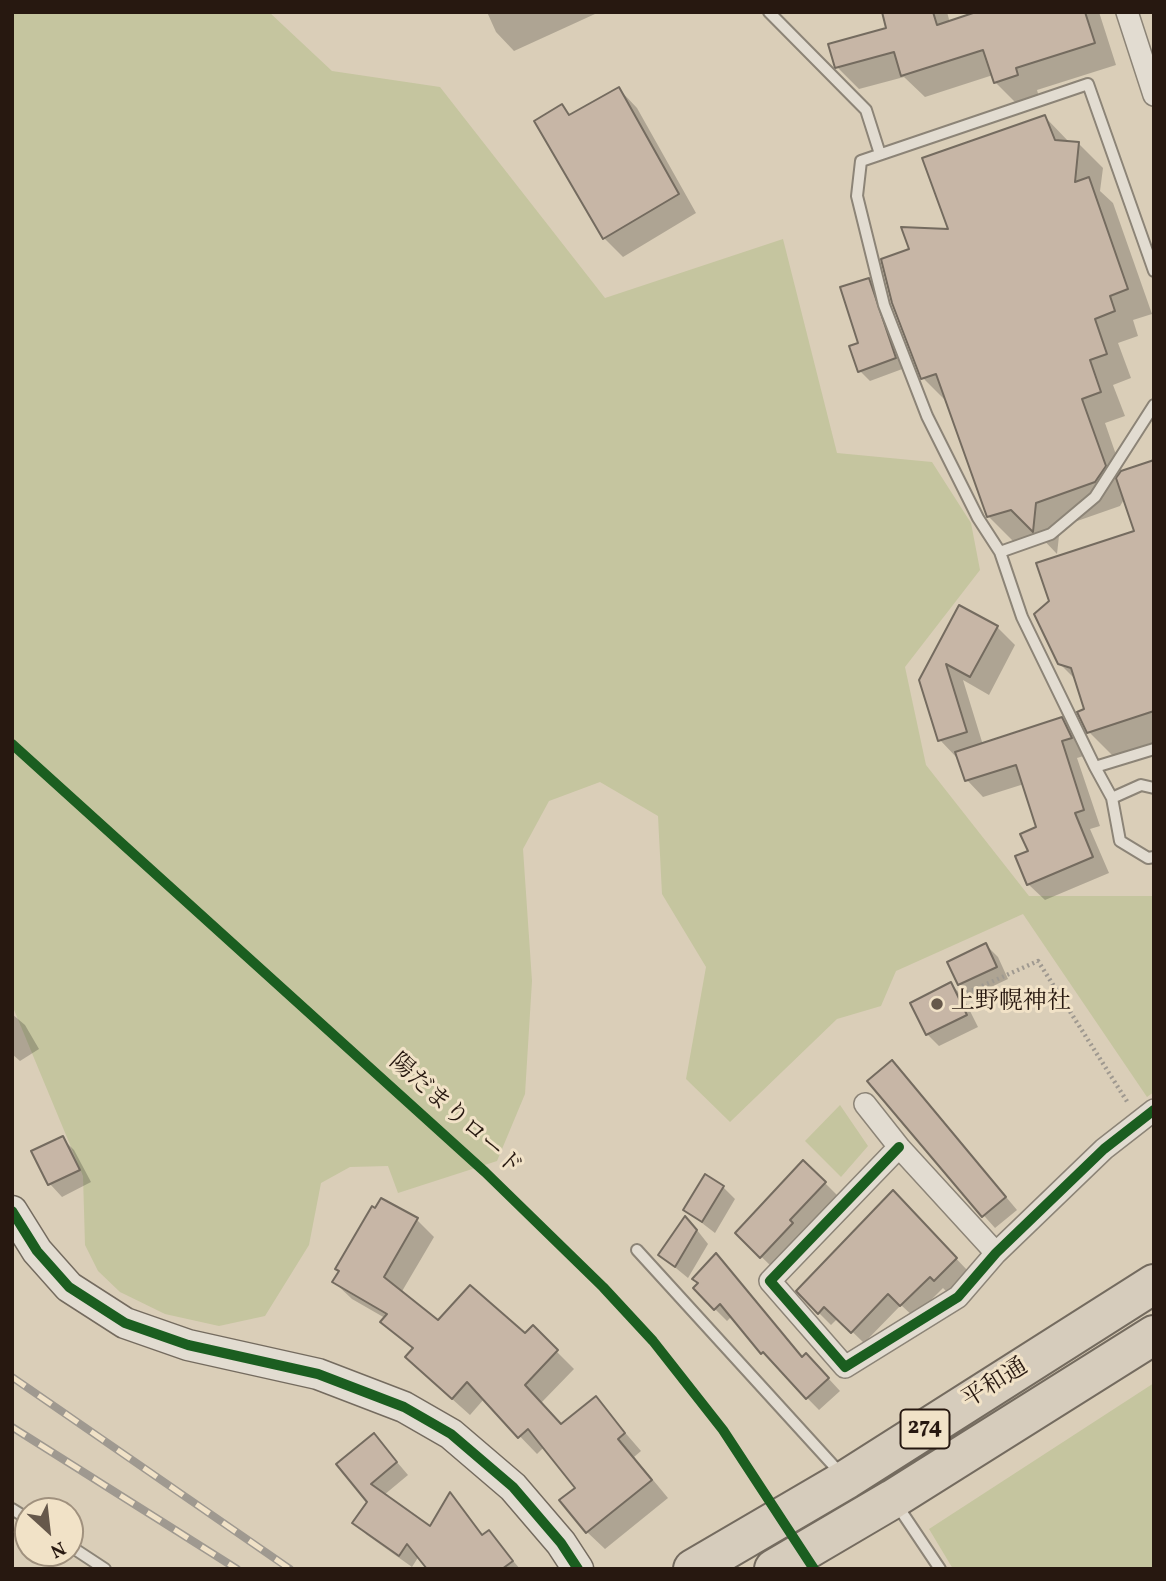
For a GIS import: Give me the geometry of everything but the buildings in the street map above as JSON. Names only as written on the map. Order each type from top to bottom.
[{"type":"highway","name":"平和通","points":[[693,1569],[847,1479],[1154,1284]]},
{"type":"highway","name":"平和通","points":[[774,1569],[893,1499],[1154,1335]]},
{"type":"street","points":[[1127,12],[1149,65],[1154,95]]},
{"type":"street","points":[[865,1104],[899,1147],[996,1253]]},
{"type":"street","points":[[899,1147],[770,1281],[845,1367],[958,1297],[996,1253],[1104,1149],[1147,1116]]},
{"type":"street","points":[[12,1211],[37,1251],[61,1279],[84,1299],[125,1323],[187,1345],[318,1374],[404,1407],[451,1434],[513,1487],[561,1543],[578,1569]]},
{"type":"lane","points":[[769,12],[866,110],[880,154]]},
{"type":"lane","points":[[1154,271],[1088,84],[862,160],[857,196],[884,305],[927,416],[978,518],[1000,552],[1022,617],[1112,798],[1120,841],[1148,858],[1154,857]]},
{"type":"lane","points":[[1000,552],[1051,534],[1095,497],[1154,405]]},
{"type":"lane","points":[[1095,767],[1154,749]]},
{"type":"lane","points":[[1112,798],[1141,785],[1154,788]]},
{"type":"lane","points":[[637,1251],[847,1479]]},
{"type":"lane","points":[[893,1499],[940,1569]]},
{"type":"lane","points":[[84,1555],[105,1569]]},
{"type":"path","points":[[962,995],[1038,961],[1147,1116]]},
{"type":"green space","points":[[12,12],[269,12],[332,71],[440,87],[605,298],[783,239],[837,453],[932,462],[971,523],[980,570],[905,667],[926,765],[1029,896],[1154,896],[1154,1092],[1147,1097],[1023,914],[896,971],[881,1006],[837,1019],[730,1122],[686,1079],[706,967],[662,894],[658,816],[600,782],[549,801],[523,849],[532,981],[525,1094],[497,1161],[398,1193],[388,1166],[350,1167],[321,1183],[309,1245],[265,1316],[219,1326],[165,1314],[120,1292],[98,1271],[85,1245],[83,1176],[12,1005]]},
{"type":"green space","points":[[840,1105],[868,1146],[841,1177],[805,1141]]},
{"type":"green space","points":[[1154,1383],[1154,1569],[953,1569],[929,1529]]},
{"type":"railway","points":[[12,1377],[290,1569]]},
{"type":"railway","points":[[12,1427],[237,1569]]},
{"type":"cycle path","name":"陽だまりロード","points":[[12,744],[485,1172],[603,1287],[653,1341],[723,1430],[814,1569]]},
{"type":"cycle path","points":[[899,1147],[770,1281],[845,1367],[958,1297],[996,1253],[1104,1149],[1154,1110]]},
{"type":"cycle path","points":[[12,1211],[37,1251],[69,1287],[125,1323],[188,1345],[318,1374],[404,1407],[451,1434],[513,1487],[561,1543],[578,1569]]},
{"type":"place","name":"上野幌神社","points":[[937,1004]]}]
